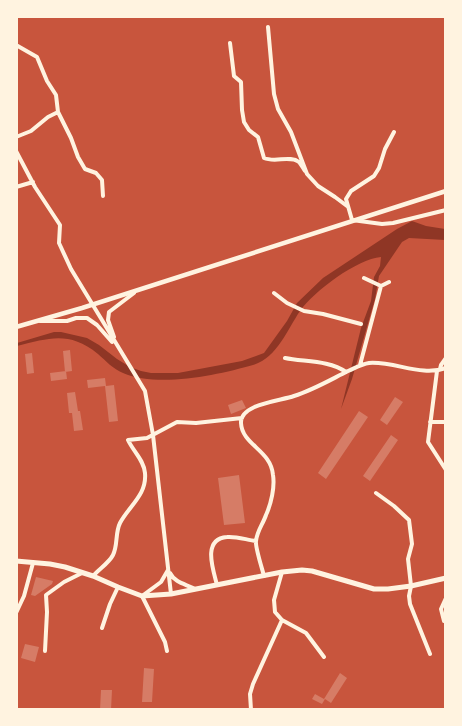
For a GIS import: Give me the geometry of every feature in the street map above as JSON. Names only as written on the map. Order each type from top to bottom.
[{"type":"main road","points":[[16,561],[50,564],[83,573],[142,596],[171,594],[302,570],[374,589],[411,586],[446,578]]},
{"type":"street","points":[[268,27],[278,109],[291,132],[307,174]]},
{"type":"street","points":[[230,43],[234,76],[241,82],[244,122],[249,130],[258,136],[264,158],[270,161],[292,159],[299,162],[318,186],[347,206]]},
{"type":"street","points":[[16,45],[37,57],[56,95],[58,112],[81,164],[85,169],[96,173],[102,180],[103,196]]},
{"type":"street","points":[[16,137],[31,131],[58,112]]},
{"type":"street","points":[[352,220],[346,199],[351,191],[374,176],[380,168],[385,149],[394,132]]},
{"type":"street","points":[[16,151],[60,225],[59,243],[71,269],[145,391],[153,435],[171,594]]},
{"type":"street","points":[[16,187],[33,182]]},
{"type":"street","points":[[16,327],[137,291],[446,191]]},
{"type":"street","points":[[352,220],[393,224],[446,210]]},
{"type":"street","points":[[364,278],[381,286]]},
{"type":"street","points":[[360,366],[381,286],[389,282]]},
{"type":"street","points":[[119,349],[109,325],[108,315],[111,310],[137,291]]},
{"type":"street","points":[[274,293],[291,306],[304,311],[361,324]]},
{"type":"street","points":[[38,321],[87,318],[97,325],[119,349]]},
{"type":"street","points":[[285,358],[331,365],[347,372]]},
{"type":"street","points":[[446,358],[439,370],[428,442],[446,470]]},
{"type":"street","points":[[264,576],[256,541],[271,498],[274,478],[272,466],[267,457],[244,434],[241,421],[244,413],[251,407],[297,396],[366,363],[427,371],[446,368]]},
{"type":"street","points":[[93,576],[112,556],[117,544],[121,521],[140,498],[144,485],[145,473],[141,460],[128,440],[147,438],[177,422],[196,423],[242,418]]},
{"type":"street","points":[[430,422],[446,422]]},
{"type":"street","points":[[376,493],[409,520],[412,544],[408,559],[411,586],[408,596],[430,654]]},
{"type":"street","points":[[217,585],[211,560],[211,551],[215,543],[225,537],[256,541]]},
{"type":"street","points":[[16,613],[24,596],[33,562]]},
{"type":"street","points":[[168,570],[176,580],[195,589]]},
{"type":"street","points":[[167,651],[165,642],[142,596],[161,582],[168,570]]},
{"type":"street","points":[[282,572],[274,600],[275,612],[282,620],[306,633],[324,657]]},
{"type":"street","points":[[45,651],[46,595],[64,582],[83,573]]},
{"type":"street","points":[[102,628],[118,587]]},
{"type":"street","points":[[444,621],[441,609],[446,598]]},
{"type":"street","points":[[250,710],[250,694],[253,684],[282,620]]},
{"type":"shaded area","points":[[412,221],[445,229],[445,240],[409,238],[402,242],[379,276],[375,299],[341,409],[381,257],[360,263],[325,286],[300,311],[281,342],[269,356],[253,365],[239,369],[206,376],[170,380],[153,379],[119,371],[88,347],[68,339],[49,339],[17,346],[17,343],[61,332],[87,338],[130,367],[151,373],[178,373],[242,361],[264,353],[297,303],[323,278]]},
{"type":"building","points":[[70,350],[72,371],[65,372],[63,351]]},
{"type":"building","points":[[32,353],[34,373],[27,374],[25,354]]},
{"type":"building","points":[[66,371],[67,379],[51,381],[50,373]]},
{"type":"building","points":[[105,378],[106,386],[114,385],[118,421],[109,422],[105,386],[88,388],[87,380]]},
{"type":"building","points":[[75,392],[83,430],[74,431],[67,393]]},
{"type":"building","points":[[395,397],[403,402],[387,425],[380,420]]},
{"type":"building","points":[[242,400],[246,408],[231,414],[228,405]]},
{"type":"building","points":[[359,411],[368,417],[326,479],[318,473]]},
{"type":"building","points":[[391,435],[398,440],[370,481],[363,476]]},
{"type":"building","points":[[239,475],[245,523],[224,525],[218,478]]},
{"type":"building","points":[[36,577],[53,581],[35,596],[31,595]]},
{"type":"building","points":[[25,644],[39,647],[35,662],[21,658]]},
{"type":"building","points":[[144,668],[154,669],[152,702],[142,702]]},
{"type":"building","points":[[340,673],[347,678],[331,703],[325,699],[322,704],[312,699],[315,694],[324,699]]},
{"type":"building","points":[[101,690],[112,690],[111,710],[100,710]]}]
